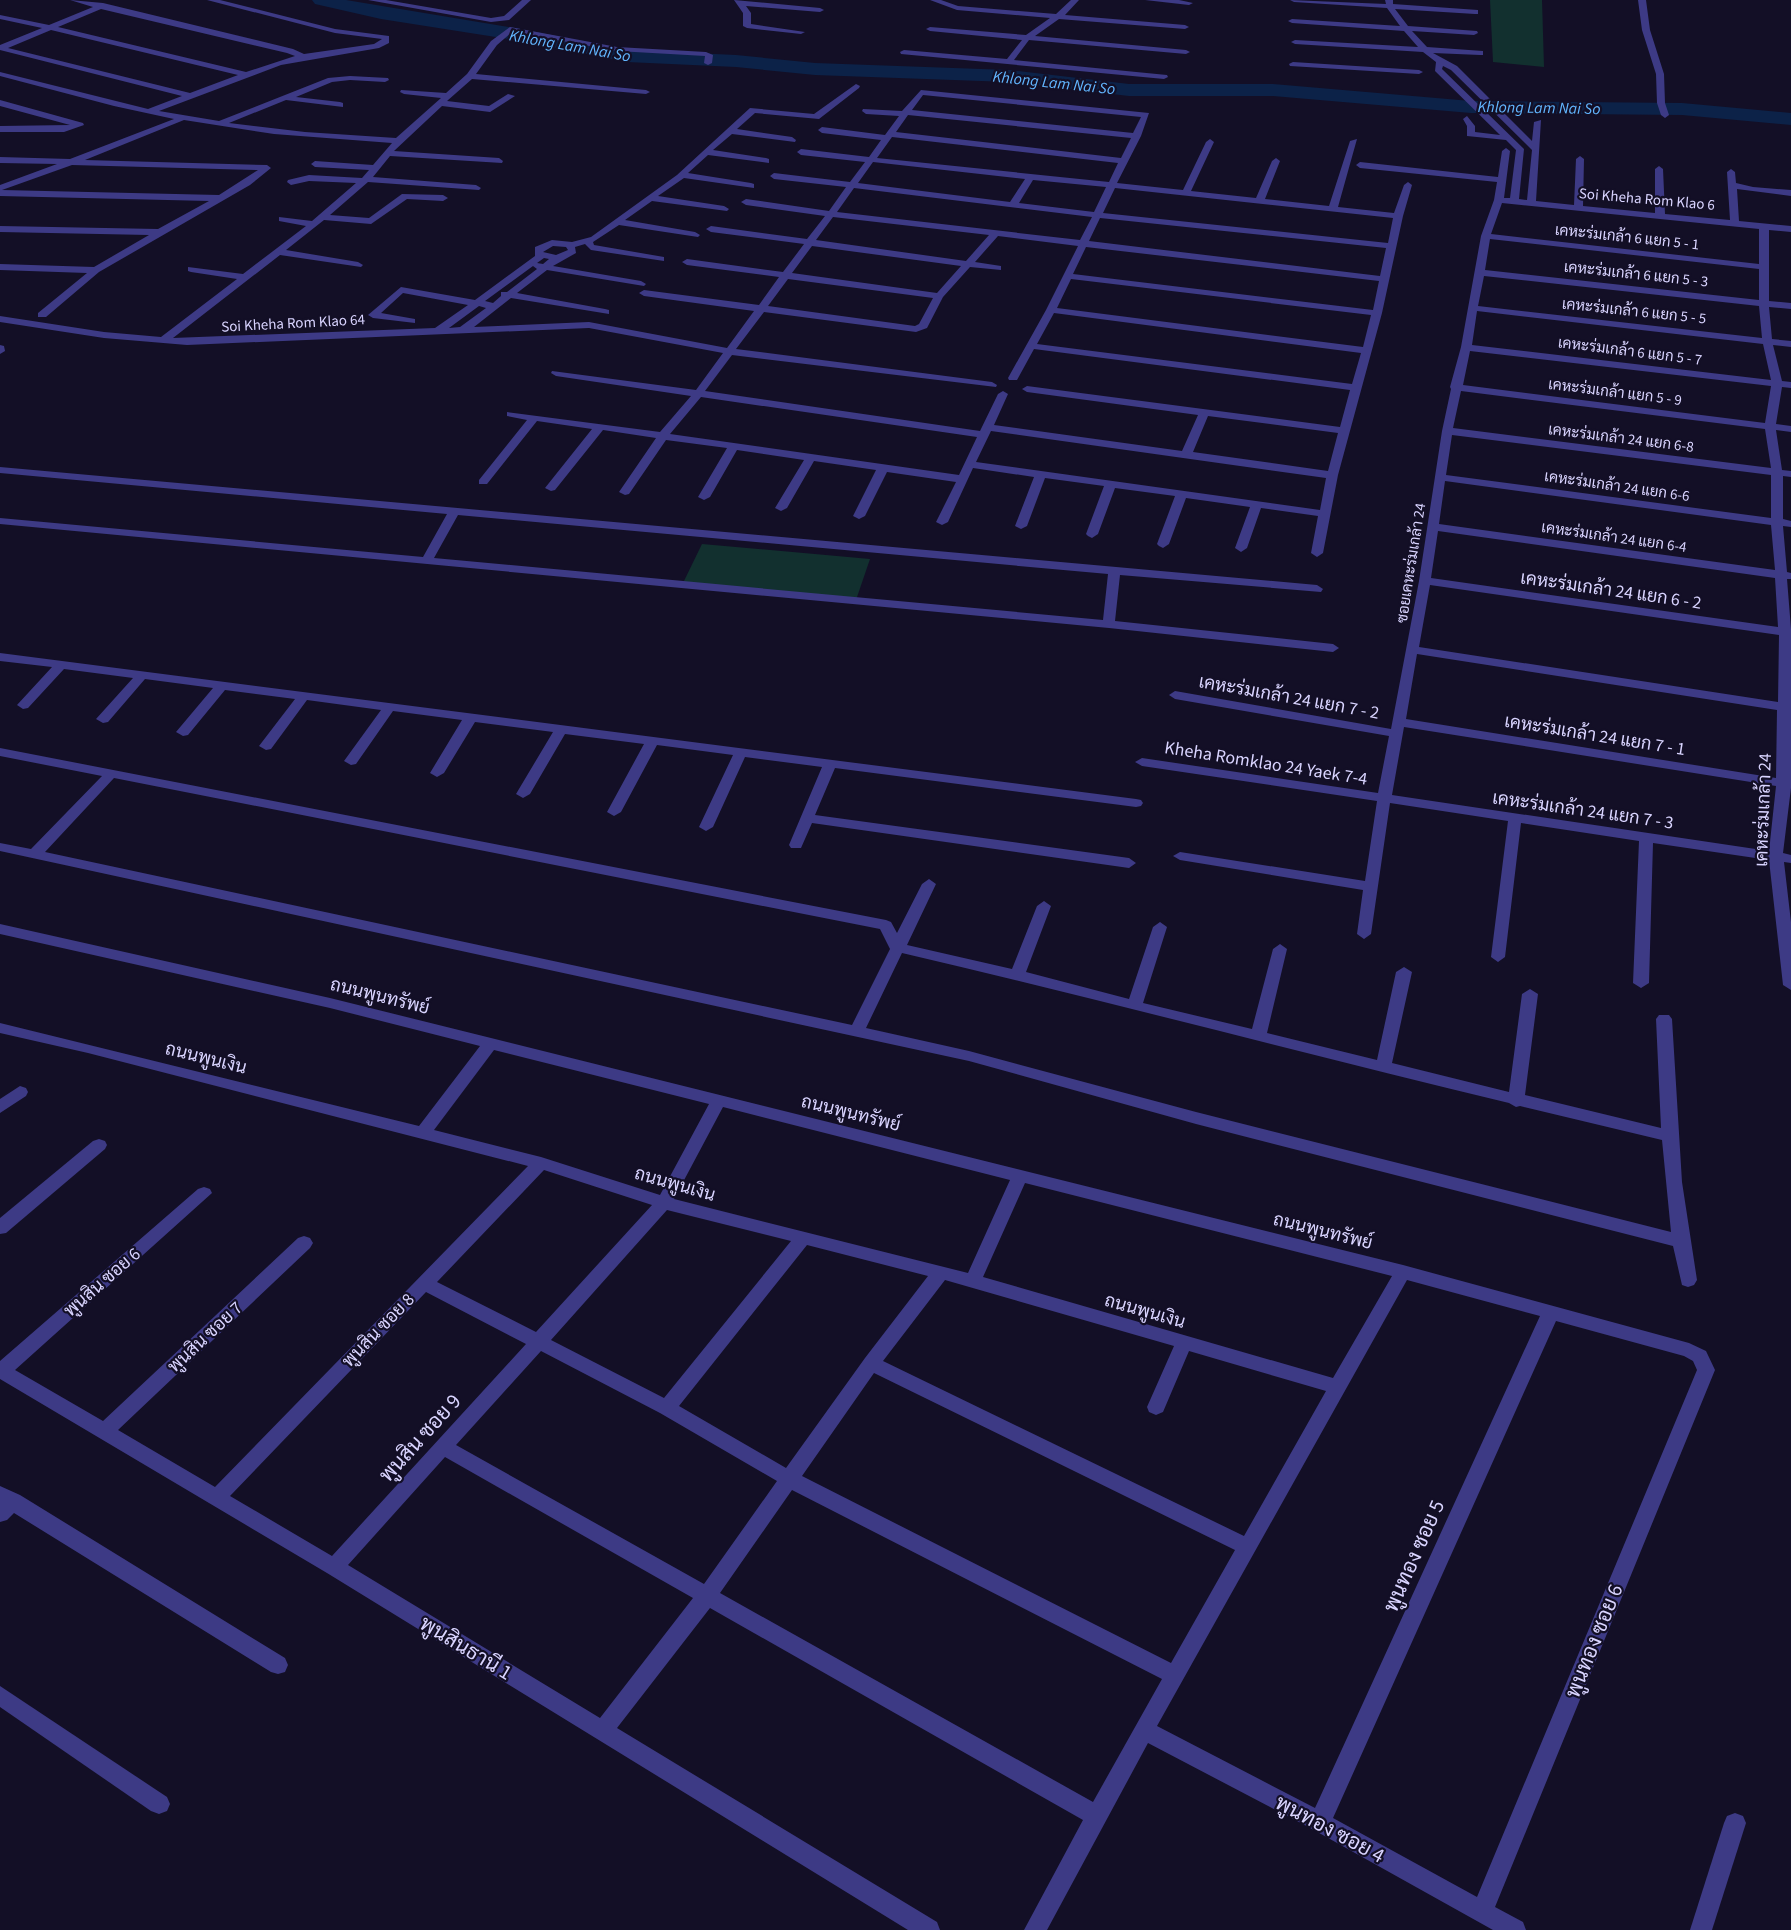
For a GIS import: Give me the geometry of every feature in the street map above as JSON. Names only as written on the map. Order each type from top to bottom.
[{"type":"street","points":[[74,0],[290,51],[303,57]]},
{"type":"street","points":[[0,48],[117,0]]},
{"type":"street","points":[[150,111],[303,57],[376,46],[383,43],[386,38],[335,31],[211,0]]},
{"type":"street","points":[[372,0],[491,20],[506,18],[526,1]]},
{"type":"street","points":[[512,0],[526,1]]},
{"type":"street","points":[[937,2],[963,0]]},
{"type":"street","points":[[1009,62],[1026,39],[1054,16],[1069,8],[1075,0]]},
{"type":"street","points":[[1149,0],[1189,3]]},
{"type":"street","points":[[1294,0],[1389,3],[1475,12]]},
{"type":"street","points":[[1642,0],[1646,30],[1660,74],[1661,103],[1665,115]]},
{"type":"street","points":[[739,1],[820,10]]},
{"type":"street","points":[[739,1],[747,13],[747,26],[801,32]]},
{"type":"street","points":[[937,2],[957,8],[1185,27]]},
{"type":"street","points":[[1389,3],[1425,50],[1439,63],[1454,68],[1532,145]]},
{"type":"street","points":[[0,17],[49,26],[247,75]]},
{"type":"street","points":[[1292,21],[1474,33]]},
{"type":"street","points":[[162,341],[314,224],[365,180],[398,141],[470,76],[498,38],[510,28],[617,49],[709,60]]},
{"type":"street","points":[[930,29],[1186,52]]},
{"type":"street","points":[[1295,42],[1480,53]]},
{"type":"street","points":[[1376,69],[1377,47]]},
{"type":"street","points":[[0,48],[191,96]]},
{"type":"street","points":[[904,52],[1164,77]]},
{"type":"street","points":[[1439,63],[1438,69],[1520,149],[1514,202]]},
{"type":"street","points":[[1293,64],[1419,72]]},
{"type":"street","points":[[0,74],[150,111],[220,123],[302,134],[398,141]]},
{"type":"street","points":[[531,81],[539,75]]},
{"type":"street","points":[[470,76],[646,92]]},
{"type":"street","points":[[220,123],[331,80],[350,78],[385,80]]},
{"type":"street","points":[[557,258],[542,256],[538,254],[538,249],[546,244],[558,242],[571,246],[594,239],[681,176],[753,110],[816,117],[856,86]]},
{"type":"street","points":[[404,92],[448,96]]},
{"type":"street","points":[[625,492],[662,437],[698,394],[905,113],[923,92],[1146,115],[1051,310],[1013,378]]},
{"type":"street","points":[[439,103],[490,109],[511,96]]},
{"type":"street","points":[[283,98],[340,105]]},
{"type":"street","points":[[0,103],[80,125],[64,129],[0,129]]},
{"type":"street","points":[[866,111],[1137,136]]},
{"type":"street","points":[[0,181],[119,138],[167,114]]},
{"type":"street","points":[[0,188],[77,161],[185,117]]},
{"type":"street","points":[[1467,118],[1471,126],[1470,134],[1532,145]]},
{"type":"street","points":[[1531,203],[1532,145],[1538,122]]},
{"type":"street","points":[[822,130],[1125,160]]},
{"type":"street","points":[[731,131],[792,140]]},
{"type":"street","points":[[1333,209],[1354,141]]},
{"type":"street","points":[[1186,193],[1210,142]]},
{"type":"street","name":"ซอยเคหะร่มเกล้า 24","points":[[1364,934],[1384,799],[1425,581],[1447,431],[1455,387],[1466,347],[1486,236],[1499,200],[1506,151]]},
{"type":"street","points":[[707,152],[766,161]]},
{"type":"street","points":[[801,153],[1398,216]]},
{"type":"street","points":[[1578,208],[1580,159]]},
{"type":"street","points":[[0,160],[267,168],[247,183],[160,231],[96,270],[42,315]]},
{"type":"street","points":[[380,161],[436,167]]},
{"type":"street","points":[[315,164],[380,161],[499,161]]},
{"type":"street","points":[[1260,200],[1276,161]]},
{"type":"street","points":[[1360,165],[1502,180]]},
{"type":"street","points":[[1659,169],[1660,216]]},
{"type":"street","points":[[1731,172],[1735,223]]},
{"type":"street","points":[[681,176],[751,186]]},
{"type":"street","points":[[774,176],[1097,215],[1392,246]]},
{"type":"street","points":[[1013,205],[1030,177]]},
{"type":"street","points":[[291,182],[309,178],[477,188]]},
{"type":"street","points":[[1317,554],[1332,475],[1377,313],[1398,216],[1408,185]]},
{"type":"street","points":[[1732,185],[1754,190],[1791,193]]},
{"type":"street","points":[[0,193],[220,198]]},
{"type":"street","points":[[322,217],[371,221],[405,196],[443,198]]},
{"type":"street","points":[[651,198],[724,209]]},
{"type":"street","name":"Soi Kheha Rom Klao 6","points":[[1499,200],[1791,229]]},
{"type":"street","points":[[746,202],[995,234],[1383,279]]},
{"type":"street","points":[[282,219],[314,224]]},
{"type":"street","points":[[618,222],[695,235]]},
{"type":"street","points":[[1764,226],[1764,303],[1767,340],[1777,383]]},
{"type":"street","points":[[0,229],[160,231]]},
{"type":"street","points":[[711,229],[998,268]]},
{"type":"street","points":[[529,265],[642,289],[759,310],[916,329],[923,326],[939,296],[995,234]]},
{"type":"street","name":"เคหะร่มเกล้า 6 แยก 5 - 1","points":[[1486,236],[1764,267]]},
{"type":"street","points":[[587,241],[591,247],[661,259]]},
{"type":"street","points":[[462,331],[557,258],[571,253],[574,249],[571,246]]},
{"type":"street","points":[[278,252],[358,265]]},
{"type":"street","points":[[437,332],[542,256]]},
{"type":"street","points":[[687,262],[939,296]]},
{"type":"street","points":[[0,267],[96,270]]},
{"type":"street","points":[[191,268],[244,277]]},
{"type":"street","name":"เคหะร่มเกล้า 6 แยก 5 - 3","points":[[1478,272],[1791,306]]},
{"type":"street","points":[[1067,276],[1377,313]]},
{"type":"street","points":[[411,321],[373,315],[401,290],[494,306]]},
{"type":"street","points":[[493,291],[605,312]]},
{"type":"street","name":"เคหะร่มเกล้า 6 แยก 5 - 5","points":[[1473,308],[1791,344]]},
{"type":"street","points":[[1051,310],[1365,350]]},
{"type":"street","name":"Soi Kheha Rom Klao 64","points":[[0,319],[162,341],[218,342],[589,325],[607,330]]},
{"type":"street","points":[[569,327],[576,332],[607,330],[728,351],[992,385],[997,392],[1004,394],[1018,394],[1027,388],[1344,432]]},
{"type":"street","points":[[1031,346],[1356,388]]},
{"type":"street","name":"เคหะร่มเกล้า 6 แยก 5 - 7","points":[[1466,347],[1791,385]]},
{"type":"street","points":[[556,373],[698,394],[1332,475]]},
{"type":"street","points":[[992,385],[999,379],[1013,378],[1025,382],[1027,388]]},
{"type":"street","name":"เคหะร่มเกล้า 24","points":[[1777,383],[1770,426],[1777,473],[1777,522],[1786,576],[1787,784],[1784,858],[1791,985]]},
{"type":"street","name":"เคหะร่มเกล้า แยก 5 - 9","points":[[1455,387],[1791,429]]},
{"type":"street","points":[[942,522],[961,478],[1004,394]]},
{"type":"street","points":[[1186,455],[1204,413]]},
{"type":"street","points":[[511,414],[961,478]]},
{"type":"street","points":[[483,482],[534,418]]},
{"type":"street","points":[[551,488],[599,428]]},
{"type":"street","name":"เคหะร่มเกล้า 24 แยก 6-8","points":[[1447,431],[1791,474]]},
{"type":"street","points":[[704,497],[733,447]]},
{"type":"street","points":[[781,508],[810,458]]},
{"type":"street","points":[[969,464],[1326,514]]},
{"type":"street","points":[[859,516],[883,468]]},
{"type":"street","points":[[0,470],[1317,589]]},
{"type":"street","points":[[1021,526],[1041,474]]},
{"type":"street","name":"เคหะร่มเกล้า 24 แยก 6-6","points":[[1439,477],[1791,524]]},
{"type":"street","points":[[1092,534],[1110,484]]},
{"type":"street","points":[[1163,544],[1182,494]]},
{"type":"street","points":[[1241,548],[1257,504]]},
{"type":"street","points":[[426,562],[454,512]]},
{"type":"street","points":[[0,521],[1109,624],[1333,648]]},
{"type":"street","name":"เคหะร่มเกล้า 24 แยก 6-4","points":[[1433,527],[1786,576]]},
{"type":"street","points":[[1109,624],[1114,572]]},
{"type":"street","name":"เคหะร่มเกล้า 24 แยก 6 - 2","points":[[1425,581],[1788,633]]},
{"type":"street","points":[[1413,650],[1787,708]]},
{"type":"street","points":[[0,657],[1136,803]]},
{"type":"street","points":[[23,705],[62,664]]},
{"type":"street","points":[[103,719],[142,675]]},
{"type":"street","points":[[183,732],[222,685]]},
{"type":"street","name":"เคหะร่มเกล้า 24 แยก 7 - 2","points":[[1175,695],[1399,728]]},
{"type":"street","points":[[266,747],[304,696]]},
{"type":"street","points":[[351,761],[390,706]]},
{"type":"street","points":[[437,773],[471,717]]},
{"type":"street","name":"เคหะร่มเกล้า 24 แยก 7 - 1","points":[[1399,728],[1787,784]]},
{"type":"street","points":[[523,794],[561,729]]},
{"type":"street","points":[[614,812],[653,740]]},
{"type":"street","points":[[706,827],[741,752]]},
{"type":"street","points":[[0,753],[886,925],[896,947]]},
{"type":"street","name":"Kheha Romklao 24 Yaek 7-4","points":[[1142,762],[1384,799]]},
{"type":"street","points":[[796,845],[830,763]]},
{"type":"street","points":[[35,854],[111,774]]},
{"type":"street","name":"เคหะร่มเกล้า 24 แยก 7 - 3","points":[[1384,799],[1784,858]]},
{"type":"street","points":[[807,818],[1129,863]]},
{"type":"street","points":[[1498,957],[1515,819]]},
{"type":"street","points":[[1641,983],[1646,838]]},
{"type":"street","points":[[0,847],[857,1030],[969,1056],[1196,1118],[1680,1241]]},
{"type":"street","points":[[1180,856],[1372,887]]},
{"type":"street","points":[[857,1030],[929,884]]},
{"type":"street","points":[[1017,975],[1044,906]]},
{"type":"street","points":[[1134,1006],[1160,927]]},
{"type":"street","name":"ถนนพูนทรัพย์","points":[[0,929],[491,1043],[1404,1272],[1689,1350],[1700,1356],[1706,1370]]},
{"type":"street","points":[[896,947],[1668,1137]]},
{"type":"street","points":[[1258,1037],[1280,949]]},
{"type":"street","points":[[1383,1068],[1404,972]]},
{"type":"street","points":[[1516,1101],[1530,994]]},
{"type":"street","points":[[1664,1019],[1668,1137],[1680,1241],[1688,1280]]},
{"type":"street","name":"ถนนพูนเงิน","points":[[0,1028],[541,1163],[663,1203],[941,1272],[1338,1387]]},
{"type":"street","points":[[423,1133],[491,1043]]},
{"type":"street","points":[[0,1107],[20,1092]]},
{"type":"street","name":"พูนสิน ซอย 9","points":[[334,1567],[663,1203],[719,1100]]},
{"type":"street","points":[[0,1228],[99,1145]]},
{"type":"street","name":"พูนสิน ซอย 8","points":[[217,1497],[541,1163]]},
{"type":"street","points":[[973,1281],[1020,1175]]},
{"type":"street","name":"พูนสิน ซอย 6","points":[[1,1370],[204,1192]]},
{"type":"street","points":[[667,1408],[804,1237]]},
{"type":"street","name":"พูนสิน ซอย 7","points":[[105,1431],[304,1243]]},
{"type":"street","points":[[602,1731],[707,1596],[871,1363],[941,1272]]},
{"type":"street","points":[[1035,1930],[1144,1730],[1404,1272]]},
{"type":"street","points":[[424,1282],[667,1408],[789,1479],[1175,1676]]},
{"type":"street","name":"พูนทอง ซอย 5","points":[[1320,1822],[1551,1311]]},
{"type":"street","points":[[1156,1407],[1184,1343]]},
{"type":"street","points":[[871,1363],[1248,1547]]},
{"type":"street","name":"พูนสินธานี 1","points":[[1,1370],[334,1567],[929,1930]]},
{"type":"street","name":"พูนทอง ซอย 6","points":[[1482,1912],[1706,1370]]},
{"type":"street","points":[[442,1446],[1097,1816]]},
{"type":"street","points":[[4,1503],[278,1665]]},
{"type":"street","points":[[0,1695],[159,1803]]},
{"type":"street","name":"พูนทอง ซอย 4","points":[[1144,1730],[1320,1822],[1515,1930]]},
{"type":"street","points":[[1701,1930],[1735,1823]]},
{"type":"green space","points":[[1490,0],[1542,0],[1544,67],[1493,62]]},
{"type":"green space","points":[[702,544],[870,559],[856,600],[683,583]]},
{"type":"waterway","name":"Khlong Lam Nai So","points":[[321,0],[381,13],[521,35],[627,56],[736,61],[815,69],[1009,76],[1129,90],[1273,90],[1471,107],[1682,109],[1791,119]]}]
